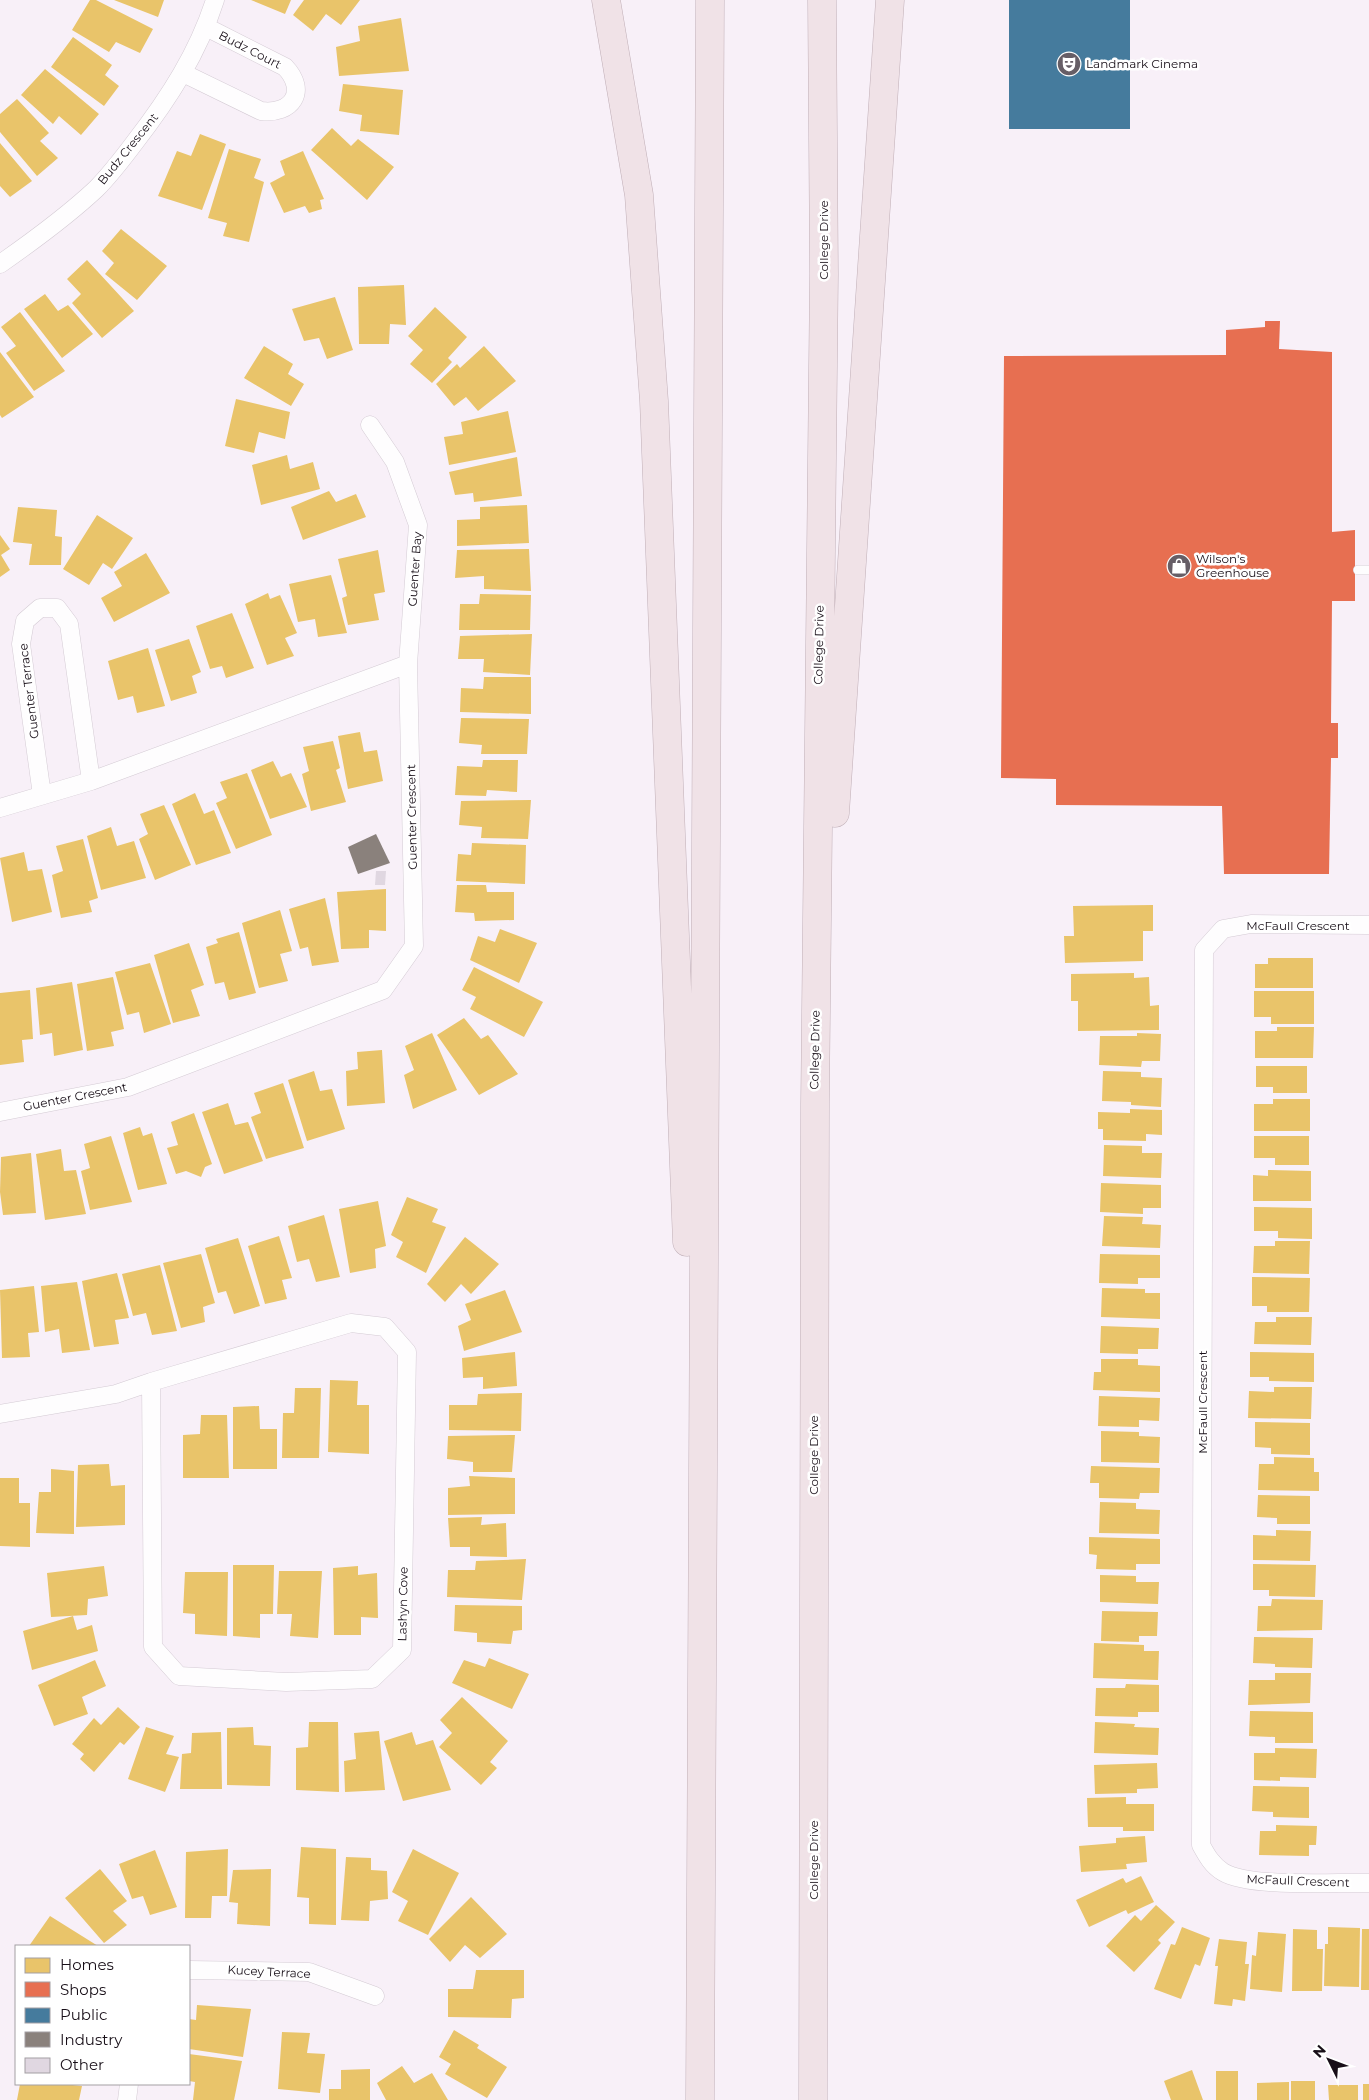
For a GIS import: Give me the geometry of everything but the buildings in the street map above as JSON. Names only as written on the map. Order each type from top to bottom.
[{"type":"highway","points":[[606,0],[639,195],[654,401],[703,1641]]},
{"type":"highway","points":[[700,2100],[710,0]]},
{"type":"highway","name":"College Drive","points":[[813,2100],[815,1104],[824,274],[822,0]]},
{"type":"highway","points":[[815,1104],[890,0]]},
{"type":"street","name":"Budz Crescent","points":[[0,264],[32,242],[97,188],[166,102],[206,27],[215,0]]},
{"type":"street","name":"Budz Court","points":[[183,73],[261,111],[274,112],[285,108],[294,98],[297,88],[294,76],[285,66],[206,27]]},
{"type":"street","name":"Guenter Bay","points":[[370,425],[394,462],[418,525],[408,664]]},
{"type":"street","name":"Guenter Terrace","points":[[42,796],[21,644],[25,621],[40,608],[57,608],[69,624],[91,781]]},
{"type":"street","points":[[0,808],[91,781],[408,664]]},
{"type":"street","name":"Guenter Crescent","points":[[0,1112],[128,1087],[383,990],[414,946],[408,664]]},
{"type":"street","name":"McFaull Crescent","points":[[1369,925],[1251,924],[1223,929],[1204,950],[1201,1837],[1201,1845],[1208,1860],[1223,1872],[1240,1879],[1259,1881],[1369,1882]]},
{"type":"street","name":"Lashyn Cove","points":[[0,1414],[116,1394],[151,1382],[351,1323],[384,1327],[406,1352],[402,1650],[372,1679],[286,1682],[179,1676],[153,1647],[151,1382]]},
{"type":"street","name":"Kucey Terrace","points":[[190,1970],[309,1972],[375,1996]]},
{"type":"street","points":[[127,2100],[129,2085]]},
{"type":"lane","points":[[1358,570],[1369,570]]},
{"type":"place","name":"Landmark Cinema","points":[[1069,64]]},
{"type":"place","name":"Wilson's Greenhouse","points":[[1179,566]]}]
